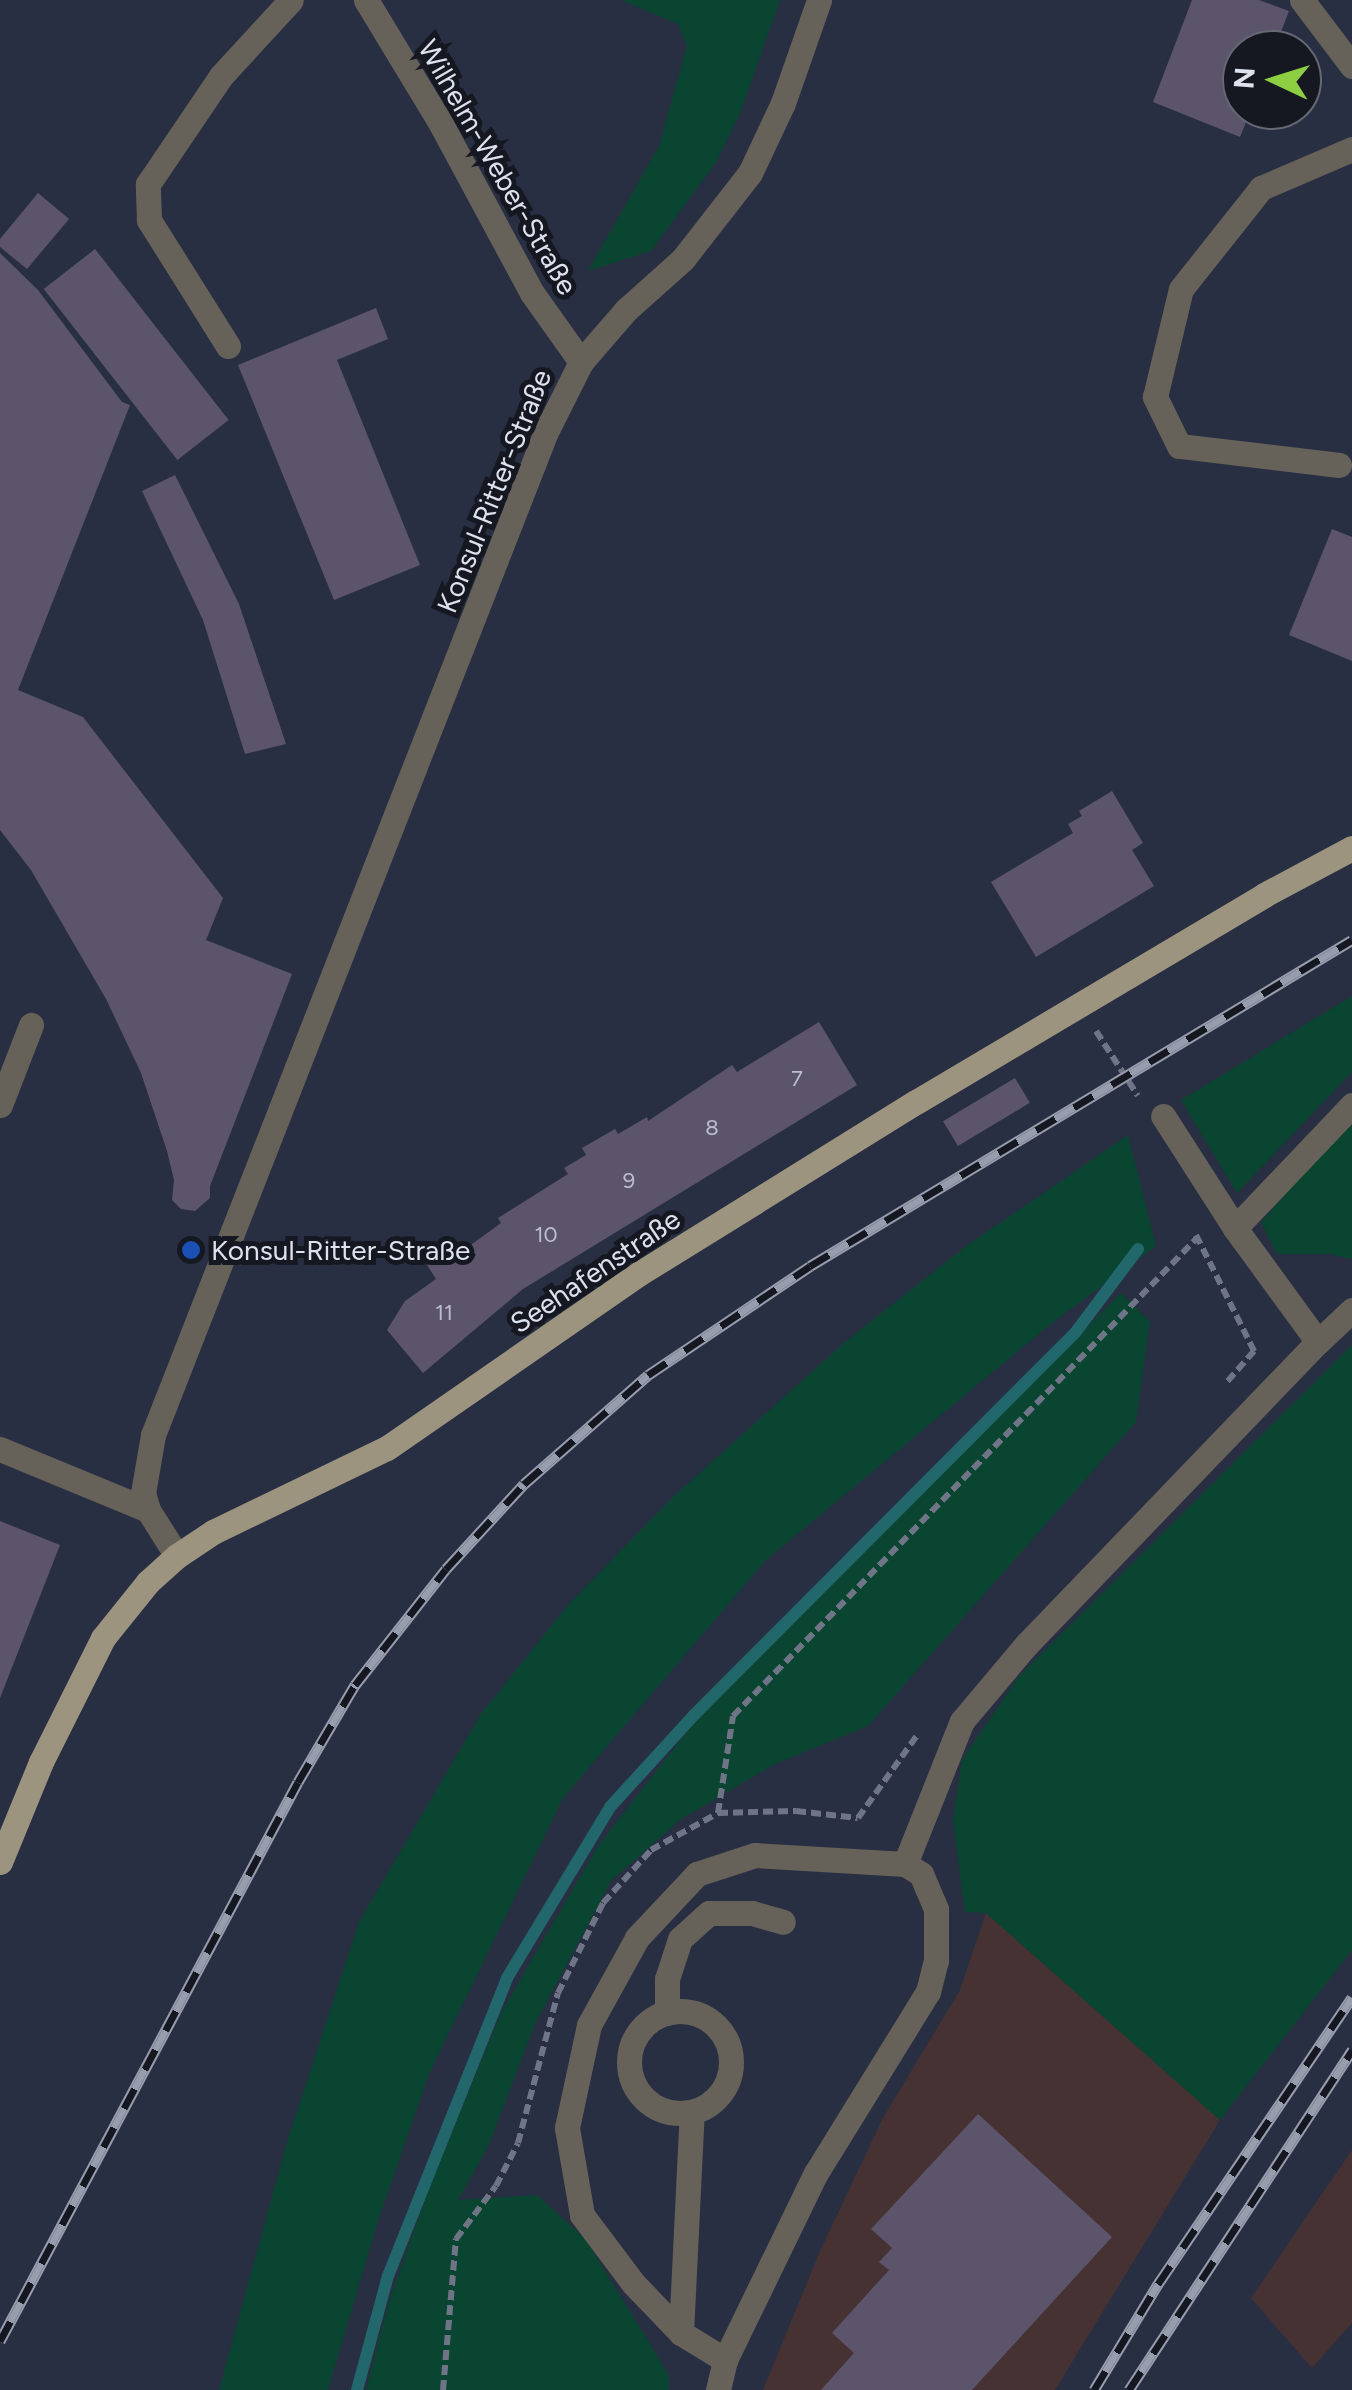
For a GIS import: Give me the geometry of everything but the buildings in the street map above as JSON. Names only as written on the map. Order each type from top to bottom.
[{"type":"main road","name":"Seehafenstraße","points":[[0,1862],[41,1762],[103,1638],[148,1582],[178,1556],[213,1532],[386,1448],[640,1273],[916,1102],[1264,895],[1352,848]]},
{"type":"street","points":[[228,346],[150,220],[148,184],[221,76],[290,0]]},
{"type":"street","name":"Wilhelm-Weber-Straße","points":[[366,0],[441,124],[532,293],[580,362]]},
{"type":"street","name":"Konsul-Ritter-Straße","points":[[148,1510],[143,1473],[153,1435],[544,434],[580,362],[626,310],[683,260],[750,173],[782,103],[819,0]]},
{"type":"street","points":[[1302,0],[1352,66]]},
{"type":"street","points":[[1339,465],[1179,446],[1154,397],[1181,289],[1260,188],[1352,149]]},
{"type":"street","points":[[0,1105],[30,1025]]},
{"type":"street","points":[[1235,1228],[1352,1105]]},
{"type":"street","points":[[1163,1116],[1235,1228],[1318,1342]]},
{"type":"street","points":[[904,1864],[962,1721],[1026,1645],[1352,1310]]},
{"type":"street","points":[[0,1449],[148,1510],[178,1556]]},
{"type":"street","points":[[718,2390],[725,2360],[816,2173],[928,1992],[936,1961],[936,1909],[921,1874],[904,1864],[755,1855],[698,1874],[638,1938],[589,2025],[567,2128],[582,2215],[633,2284],[682,2332],[725,2360]]},
{"type":"street","points":[[667,2013],[667,1979],[680,1939],[709,1914],[752,1914],[783,1922]]},
{"type":"street","points":[[667,2013],[702,2016],[727,2042],[729,2077],[708,2105],[692,2112],[675,2114],[644,2099],[629,2068],[638,2033],[667,2013]]},
{"type":"street","points":[[682,2332],[692,2112]]},
{"type":"path","points":[[1100,1040],[1141,1100],[1163,1116]]},
{"type":"path","points":[[1189,1222],[1254,1352],[1220,1390]]},
{"type":"path","points":[[718,1814],[733,1716],[1197,1238]]},
{"type":"path","points":[[443,2390],[456,2239],[496,2186],[518,2144],[558,1993],[603,1903],[651,1850],[718,1814],[796,1810],[858,1818],[926,1722]]},
{"type":"shaded area","points":[[986,1913],[1220,2120],[1055,2390],[763,2390],[820,2251],[883,2118],[960,1990]]},
{"type":"shaded area","points":[[1352,2150],[1352,2323],[1312,2368],[1251,2298]]},
{"type":"green space","points":[[621,0],[780,0],[741,111],[717,161],[651,251],[588,271],[659,146],[687,46],[678,24]]},
{"type":"green space","points":[[1352,996],[1352,1072],[1237,1193],[1181,1100]]},
{"type":"green space","points":[[1352,1118],[1352,1259],[1329,1254],[1277,1254],[1261,1222]]},
{"type":"green space","points":[[1128,1135],[1156,1246],[1052,1323],[766,1560],[563,1798],[429,2074],[377,2224],[328,2390],[219,2390],[287,2142],[359,1922],[481,1714],[568,1605],[672,1498],[845,1342],[965,1247]]},
{"type":"green space","points":[[1121,1293],[1150,1322],[1136,1422],[868,1726],[775,1764],[681,1819],[611,1881],[535,2024],[488,2147],[458,2200],[537,2195],[585,2239],[669,2376],[669,2390],[366,2390],[389,2302],[430,2186],[502,2011],[598,1846],[697,1719]]},
{"type":"green space","points":[[1352,1345],[1352,1950],[1220,2120],[986,1913],[965,1912],[953,1821],[962,1760],[1020,1675]]},
{"type":"waterway","points":[[357,2390],[388,2276],[507,1978],[610,1807],[694,1715],[1075,1333],[1138,1249]]},
{"type":"railway","points":[[0,2341],[298,1782],[355,1685],[446,1569],[524,1484],[648,1375],[810,1266],[1352,940]]},
{"type":"railway","points":[[1094,2390],[1158,2284],[1352,1998]]},
{"type":"railway","points":[[1129,2390],[1352,2050]]},
{"type":"place","name":"Konsul-Ritter-Straße","points":[[191,1250]]}]
